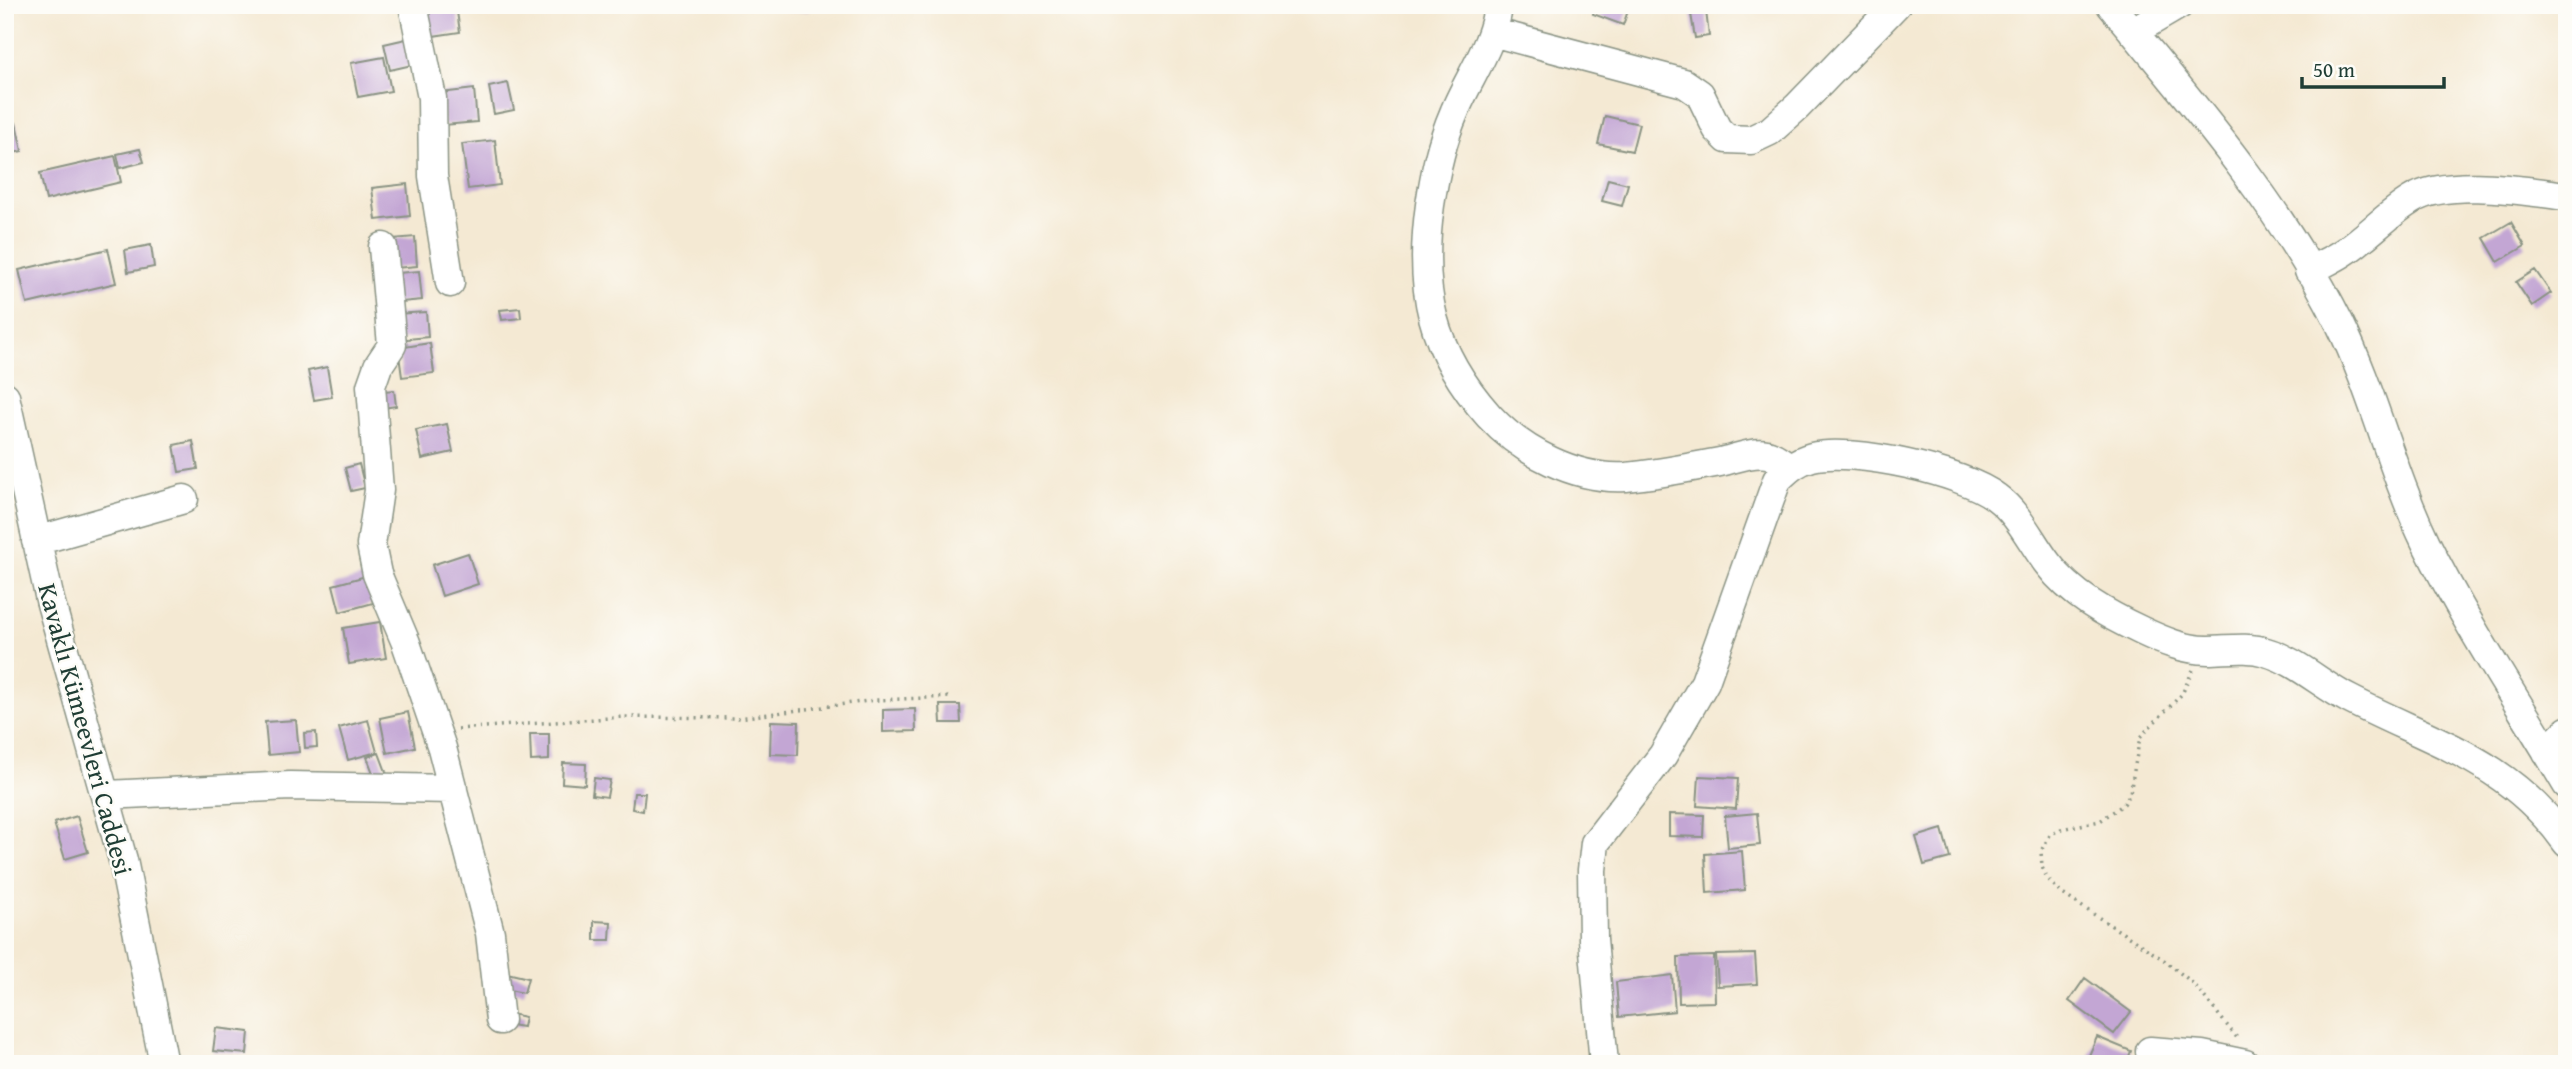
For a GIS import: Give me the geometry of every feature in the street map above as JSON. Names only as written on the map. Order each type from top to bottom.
[{"type":"street","points":[[413,5],[431,90],[433,176],[450,283]]},
{"type":"street","points":[[1789,467],[1775,457],[1751,454],[1667,472],[1615,478],[1566,468],[1524,444],[1496,422],[1469,393],[1438,338],[1429,305],[1425,254],[1436,164],[1444,138],[1495,19],[1684,83],[1700,94],[1717,130],[1727,139],[1742,141],[1770,131],[1797,107],[1896,5]]},
{"type":"street","points":[[2111,5],[2183,92],[2263,199],[2309,271],[2343,332],[2401,487],[2427,544],[2567,785]]},
{"type":"street","points":[[2133,32],[2179,5]]},
{"type":"street","points":[[2309,271],[2344,252],[2413,198],[2429,192],[2448,189],[2505,190],[2567,196]]},
{"type":"street","points":[[383,247],[392,345],[378,366],[371,386],[379,490],[371,545],[377,574],[406,643],[453,789],[489,933],[500,1020]]},
{"type":"street","name":"Kavaklı Kümeevleri Caddesi","points":[[5,396],[13,476],[36,541],[107,795],[145,962],[164,1064]]},
{"type":"street","points":[[1604,1064],[1593,939],[1592,870],[1595,843],[1663,755],[1705,682],[1763,513],[1777,480],[1789,467],[1815,456],[1852,457],[1920,467],[1979,487],[2007,506],[2048,564],[2072,590],[2142,631],[2170,643],[2204,649],[2237,647],[2269,653],[2299,667],[2347,698],[2451,747],[2519,788],[2536,804],[2567,843]]},
{"type":"street","points":[[36,541],[184,499]]},
{"type":"street","points":[[2547,752],[2567,731]]},
{"type":"street","points":[[107,795],[290,786],[453,789]]},
{"type":"street","points":[[2150,1051],[2202,1055],[2244,1054]]},
{"type":"path","points":[[2204,649],[2182,694],[2140,737],[2130,793],[2124,804],[2100,821],[2061,829],[2050,835],[2041,851],[2042,867],[2047,878],[2061,893],[2164,960],[2193,984],[2244,1054]]},
{"type":"path","points":[[436,731],[623,717],[738,718],[876,700],[951,697]]},
{"type":"building","points":[[456,5],[460,32],[426,37],[422,10]]},
{"type":"building","points":[[786,5],[809,5],[809,11],[787,12]]},
{"type":"building","points":[[1596,5],[1630,5],[1623,25],[1593,14]]},
{"type":"building","points":[[1706,11],[1709,36],[1695,38],[1691,14]]},
{"type":"building","points":[[406,39],[412,65],[390,70],[384,44]]},
{"type":"building","points":[[384,57],[391,91],[358,97],[351,63]]},
{"type":"building","points":[[508,83],[514,110],[494,114],[489,87]]},
{"type":"building","points":[[474,89],[477,122],[444,125],[441,93]]},
{"type":"building","points":[[1605,116],[1639,124],[1632,151],[1598,144]]},
{"type":"building","points":[[16,123],[22,151],[5,155],[5,125]]},
{"type":"building","points":[[495,140],[500,185],[468,189],[462,144]]},
{"type":"building","points":[[140,149],[144,162],[120,168],[117,154]]},
{"type":"building","points":[[115,156],[121,182],[46,200],[40,173]]},
{"type":"building","points":[[1608,179],[1628,184],[1622,206],[1602,201]]},
{"type":"building","points":[[407,184],[410,216],[376,220],[372,188]]},
{"type":"building","points":[[2511,222],[2525,246],[2498,262],[2484,238]]},
{"type":"building","points":[[415,237],[417,266],[384,269],[382,240]]},
{"type":"building","points":[[151,245],[154,267],[128,272],[125,250]]},
{"type":"building","points":[[108,249],[116,283],[27,304],[19,270]]},
{"type":"building","points":[[2535,270],[2551,293],[2532,306],[2516,282]]},
{"type":"building","points":[[419,271],[422,300],[391,303],[388,274]]},
{"type":"building","points":[[520,308],[521,318],[502,320],[500,310]]},
{"type":"building","points":[[426,312],[428,337],[397,340],[395,314]]},
{"type":"building","points":[[430,343],[434,373],[402,377],[398,348]]},
{"type":"building","points":[[327,367],[332,397],[314,400],[308,371]]},
{"type":"building","points":[[394,390],[396,406],[377,409],[374,392]]},
{"type":"building","points":[[447,424],[453,452],[422,459],[416,430]]},
{"type":"building","points":[[193,441],[198,469],[179,472],[174,445]]},
{"type":"building","points":[[359,464],[365,488],[351,491],[345,468]]},
{"type":"building","points":[[468,553],[478,584],[442,596],[432,565]]},
{"type":"building","points":[[366,576],[373,603],[340,612],[333,585]]},
{"type":"building","points":[[380,622],[386,658],[349,664],[343,628]]},
{"type":"building","points":[[940,705],[960,705],[961,723],[941,723]]},
{"type":"building","points":[[915,709],[916,731],[883,732],[883,710]]},
{"type":"building","points":[[408,712],[415,747],[387,753],[380,718]]},
{"type":"building","points":[[296,720],[299,752],[268,755],[265,722]]},
{"type":"building","points":[[368,720],[377,752],[348,760],[339,728]]},
{"type":"building","points":[[771,721],[799,722],[798,755],[770,754]]},
{"type":"building","points":[[316,732],[317,747],[305,748],[304,733]]},
{"type":"building","points":[[530,734],[549,734],[549,760],[531,761]]},
{"type":"building","points":[[379,753],[388,777],[376,781],[367,757]]},
{"type":"building","points":[[563,763],[586,764],[585,785],[562,783]]},
{"type":"building","points":[[1699,776],[1738,778],[1736,809],[1697,806]]},
{"type":"building","points":[[594,778],[610,780],[607,797],[592,795]]},
{"type":"building","points":[[634,793],[645,793],[643,811],[632,809]]},
{"type":"building","points":[[1757,813],[1760,845],[1728,848],[1725,816]]},
{"type":"building","points":[[1669,814],[1704,815],[1703,837],[1669,836]]},
{"type":"building","points":[[77,816],[88,852],[65,859],[54,823]]},
{"type":"building","points":[[1942,829],[1950,858],[1924,865],[1916,837]]},
{"type":"building","points":[[1742,851],[1745,890],[1707,893],[1705,854]]},
{"type":"building","points":[[594,921],[611,922],[610,940],[594,940]]},
{"type":"building","points":[[1755,954],[1757,984],[1718,986],[1716,955]]},
{"type":"building","points":[[1714,956],[1715,1002],[1679,1003],[1678,957]]},
{"type":"building","points":[[507,973],[528,978],[524,993],[504,989]]},
{"type":"building","points":[[1672,975],[1675,1011],[1619,1017],[1616,982]]},
{"type":"building","points":[[2085,978],[2131,1012],[2114,1034],[2069,1001]]},
{"type":"building","points":[[507,1013],[525,1017],[523,1027],[505,1024]]},
{"type":"building","points":[[216,1028],[249,1032],[247,1054],[213,1051]]},
{"type":"building","points":[[2097,1037],[2131,1051],[2126,1064],[2095,1064],[2087,1060]]}]
